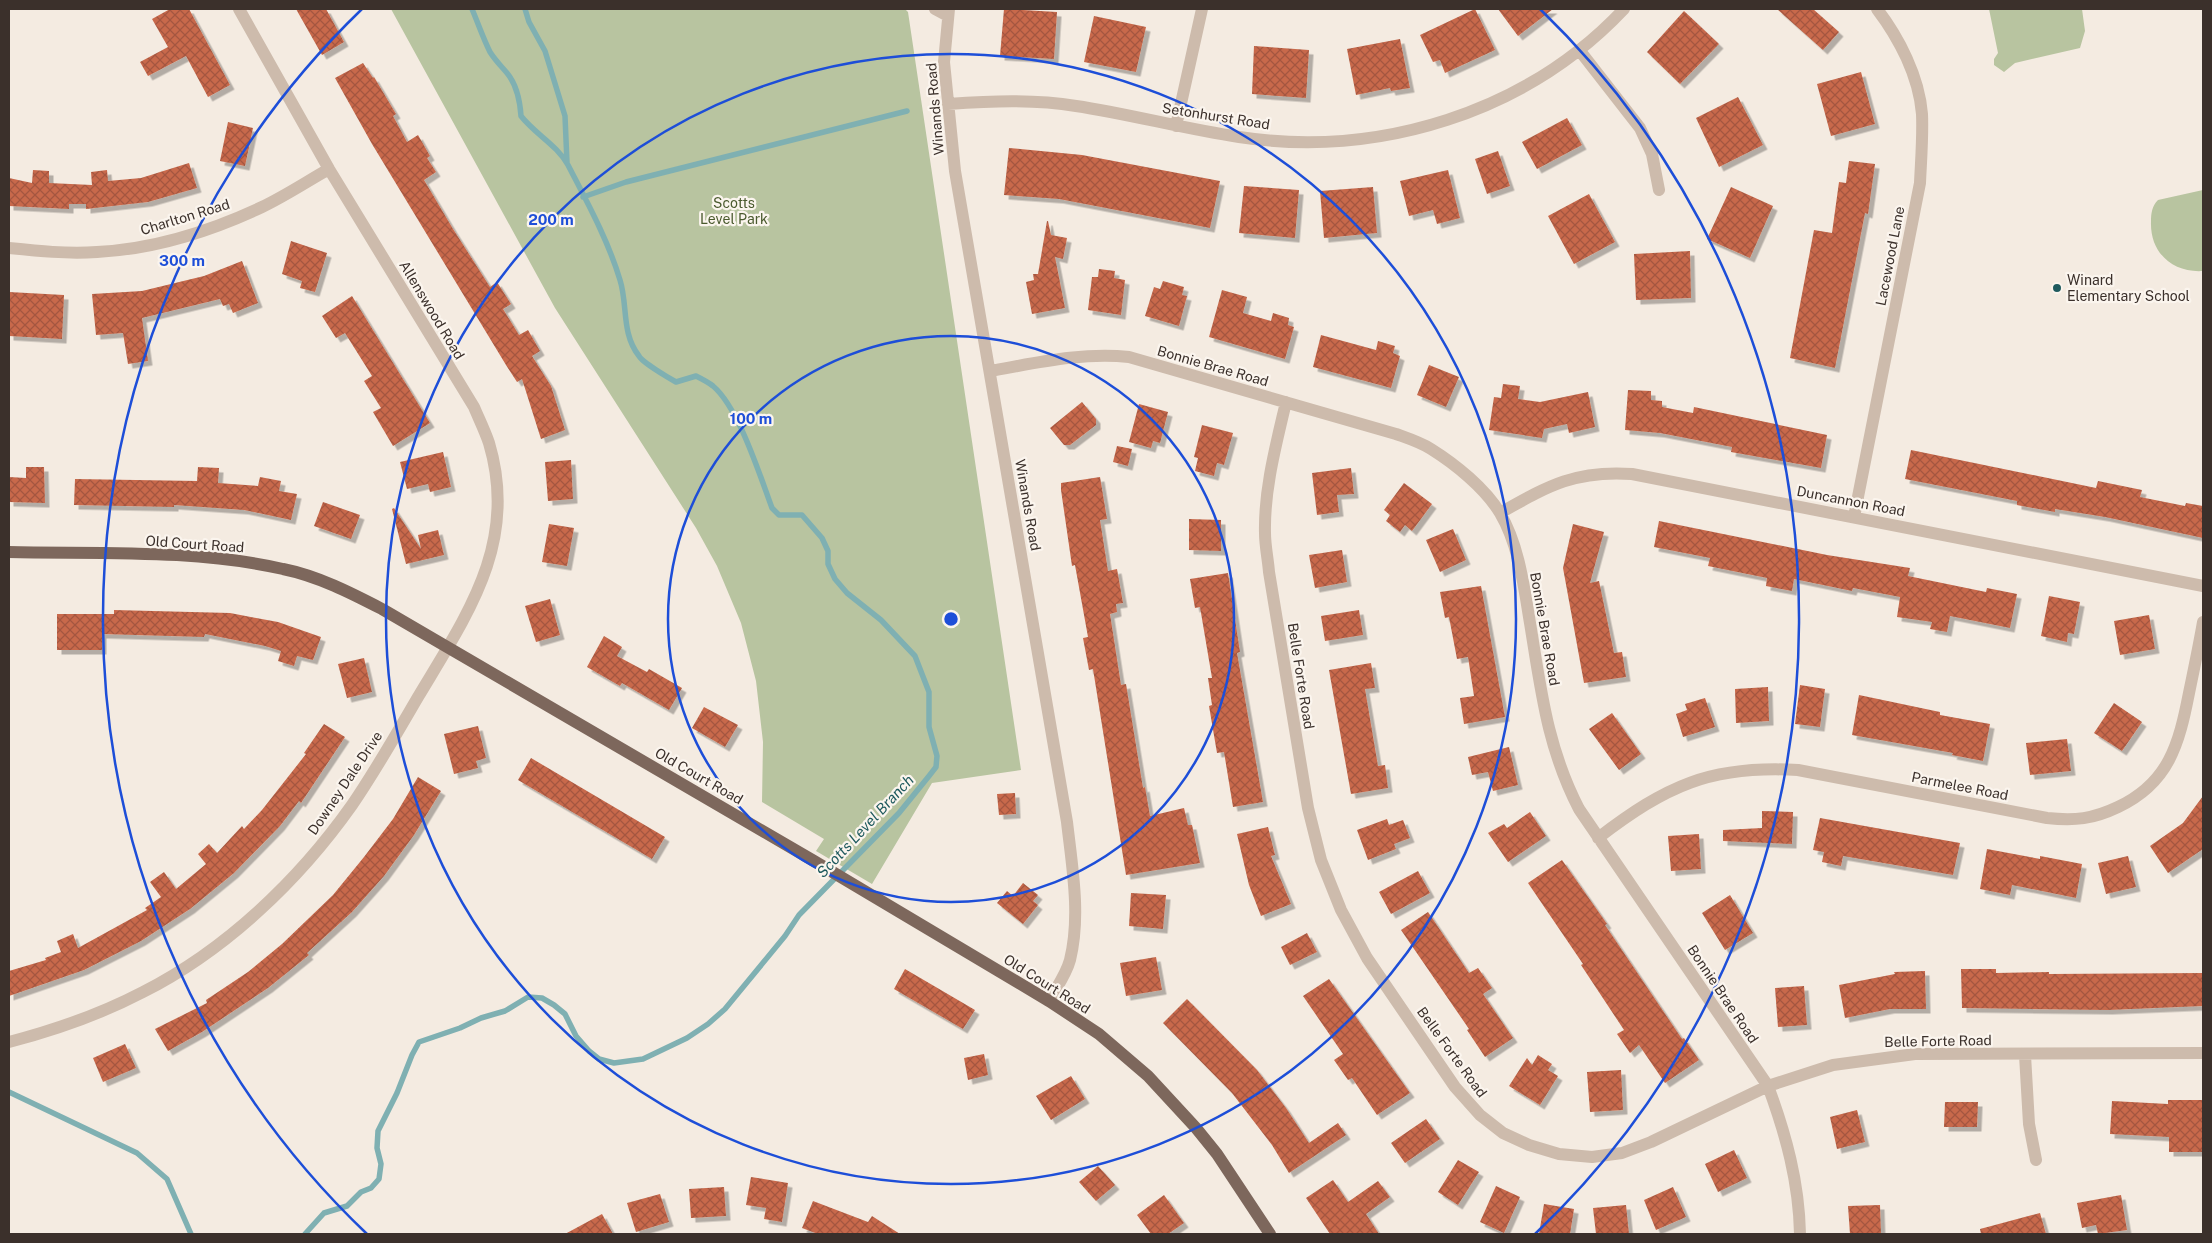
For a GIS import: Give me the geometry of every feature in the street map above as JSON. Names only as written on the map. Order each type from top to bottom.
[{"type":"main road","name":"Old Court Road","points":[[9,552],[215,558],[285,569],[348,592],[448,646],[1048,1001],[1099,1034],[1170,1098],[1217,1154],[1270,1234]]},
{"type":"street","name":"Allenswood Road","points":[[239,9],[329,170],[474,407],[489,442],[497,482],[498,510],[495,541],[486,573],[470,609],[448,646]]},
{"type":"street","points":[[935,9],[949,12]]},
{"type":"street","points":[[1176,126],[1202,9]]},
{"type":"street","name":"Setonhurst Road","points":[[948,104],[986,101],[1075,106],[1239,137],[1282,141],[1318,142],[1392,135],[1426,127],[1489,104],[1531,84],[1580,51],[1624,9]]},
{"type":"street","name":"Lacewood Lane","points":[[1854,517],[1920,183],[1922,149],[1922,112],[1915,82],[1889,25],[1877,9]]},
{"type":"street","name":"Winands Road","points":[[949,12],[944,62],[955,171],[1065,812],[1072,866],[1074,912],[1070,961],[1048,1001]]},
{"type":"street","points":[[1580,51],[1640,128],[1652,154],[1659,190]]},
{"type":"street","name":"Charlton Road","points":[[9,248],[51,252],[97,252],[157,243],[222,223],[262,207],[329,170]]},
{"type":"street","name":"Bonnie Brae Road","points":[[990,371],[1081,356],[1105,354],[1129,357],[1396,434],[1430,448],[1474,484],[1500,513],[1514,545],[1523,584],[1544,709],[1553,749],[1564,780],[1579,809],[1598,838],[1768,1086],[1785,1135],[1796,1178],[1800,1234]]},
{"type":"street","name":"Belle Forte Road","points":[[1286,402],[1270,472],[1265,534],[1269,572],[1308,808],[1321,860],[1341,910],[1367,958],[1455,1086],[1480,1115],[1503,1133],[1529,1145],[1559,1154],[1592,1157],[1622,1153],[1651,1142],[1768,1086],[1833,1065],[1915,1054],[2203,1053]]},
{"type":"street","name":"Duncannon Road","points":[[1500,513],[1540,490],[1562,481],[1608,472],[1632,474],[2203,586]]},
{"type":"street","name":"Parmelee Road","points":[[1598,838],[1635,810],[1660,795],[1685,784],[1738,770],[1766,768],[1798,770],[2047,818],[2074,820],[2110,811],[2147,790],[2160,775],[2173,754],[2181,733],[2203,622]]},
{"type":"street","name":"Downey Dale Drive","points":[[9,1042],[88,1017],[144,992],[190,964],[230,934],[280,890],[320,847],[352,805],[448,646]]},
{"type":"street","points":[[2025,1055],[2029,1124],[2036,1160]]},
{"type":"green space","name":"Scotts Level Park","points":[[391,9],[905,9],[908,12],[1021,770],[932,783],[872,884],[816,851],[824,839],[762,802],[763,742],[756,681],[741,623],[717,566],[696,528],[555,308]]},
{"type":"green space","points":[[1989,9],[2082,9],[2085,31],[2080,48],[2015,63],[2004,72],[1994,65],[1994,59],[1998,53]]},
{"type":"green space","points":[[2203,190],[2203,271],[2182,269],[2165,259],[2154,243],[2151,222],[2154,205],[2158,200]]},
{"type":"building","points":[[170,9],[189,9],[230,85],[208,97],[186,56],[148,76],[140,62],[168,47],[152,19]]},
{"type":"building","points":[[296,9],[326,9],[344,42],[322,55]]},
{"type":"building","points":[[1004,9],[1057,12],[1054,59],[1000,56]]},
{"type":"building","points":[[1475,9],[1495,50],[1445,73],[1440,60],[1433,62],[1420,35]]},
{"type":"building","points":[[1498,9],[1553,9],[1518,36]]},
{"type":"building","points":[[1777,9],[1813,9],[1839,32],[1823,50]]},
{"type":"building","points":[[1684,11],[1719,44],[1680,84],[1647,52]]},
{"type":"building","points":[[1094,16],[1146,27],[1136,72],[1084,62]]},
{"type":"building","points":[[1400,39],[1410,88],[1391,91],[1390,88],[1356,95],[1347,49]]},
{"type":"building","points":[[1254,46],[1309,50],[1306,98],[1252,94]]},
{"type":"building","points":[[363,63],[374,77],[396,114],[393,116],[407,142],[418,135],[430,156],[427,158],[436,172],[424,180],[453,229],[490,287],[497,282],[511,304],[503,309],[519,335],[528,330],[540,351],[532,356],[551,386],[565,430],[541,439],[522,379],[517,382],[506,365],[372,144],[335,78]]},
{"type":"building","points":[[1861,72],[1875,124],[1831,136],[1817,84]]},
{"type":"building","points":[[1738,97],[1763,145],[1719,167],[1696,118]]},
{"type":"building","points":[[1567,118],[1582,145],[1537,169],[1522,142]]},
{"type":"building","points":[[228,122],[253,128],[245,166],[220,161]]},
{"type":"building","points":[[1009,148],[1082,155],[1220,181],[1210,228],[1059,199],[1004,195]]},
{"type":"building","points":[[1498,151],[1510,186],[1487,194],[1475,159]]},
{"type":"building","points":[[1849,161],[1875,164],[1868,214],[1865,213],[1835,368],[1790,358],[1814,230],[1832,233],[1839,182],[1846,183]]},
{"type":"building","points":[[189,163],[197,188],[148,202],[86,209],[86,204],[69,204],[69,209],[9,206],[9,178],[32,183],[33,170],[49,171],[49,183],[92,185],[91,172],[107,170],[108,181],[141,178]]},
{"type":"building","points":[[1448,170],[1460,218],[1437,224],[1433,210],[1409,216],[1400,181]]},
{"type":"building","points":[[1244,186],[1299,190],[1295,238],[1239,233]]},
{"type":"building","points":[[1373,187],[1377,233],[1324,238],[1320,191]]},
{"type":"building","points":[[1731,187],[1773,206],[1750,258],[1707,239]]},
{"type":"building","points":[[1589,194],[1615,242],[1574,264],[1548,216]]},
{"type":"building","points":[[1047,221],[1051,235],[1067,238],[1063,259],[1055,257],[1065,308],[1032,314],[1026,282],[1034,280],[1033,274],[1038,274]]},
{"type":"building","points":[[291,241],[327,253],[315,292],[300,288],[302,281],[282,274]]},
{"type":"building","points":[[1690,251],[1691,298],[1636,300],[1634,254]]},
{"type":"building","points":[[242,261],[258,303],[233,313],[229,304],[223,306],[220,299],[142,318],[148,361],[128,364],[123,333],[96,335],[92,294],[142,291],[204,276]]},
{"type":"building","points":[[1099,269],[1115,271],[1114,278],[1125,280],[1121,315],[1088,310],[1092,277],[1098,277]]},
{"type":"building","points":[[1163,281],[1184,287],[1182,295],[1187,296],[1179,326],[1145,316],[1154,287],[1160,289]]},
{"type":"building","points":[[1222,290],[1247,297],[1243,313],[1271,321],[1273,313],[1289,318],[1288,325],[1294,327],[1285,359],[1209,337]]},
{"type":"building","points":[[9,292],[64,295],[62,339],[9,336]]},
{"type":"building","points":[[352,296],[430,423],[393,446],[373,412],[381,408],[364,381],[372,376],[345,333],[336,338],[322,316]]},
{"type":"building","points":[[1321,335],[1376,350],[1378,341],[1395,346],[1393,353],[1400,356],[1391,388],[1313,367]]},
{"type":"building","points":[[1429,365],[1459,377],[1446,407],[1417,395]]},
{"type":"building","points":[[1503,384],[1520,386],[1518,399],[1540,402],[1588,392],[1595,427],[1569,433],[1567,424],[1544,429],[1542,438],[1489,430],[1494,397],[1501,398]]},
{"type":"building","points":[[1628,390],[1651,391],[1651,400],[1662,401],[1662,407],[1693,413],[1694,407],[1827,435],[1821,468],[1731,452],[1732,447],[1660,433],[1625,430]]},
{"type":"building","points":[[1082,402],[1096,419],[1096,425],[1070,445],[1064,445],[1050,428]]},
{"type":"building","points":[[1139,404],[1168,412],[1160,443],[1153,441],[1151,448],[1129,442]]},
{"type":"building","points":[[1202,425],[1233,433],[1224,465],[1217,463],[1214,476],[1195,471],[1198,458],[1194,457]]},
{"type":"building","points":[[1117,446],[1132,449],[1128,466],[1113,462]]},
{"type":"building","points":[[1911,450],[2096,488],[2098,481],[2142,490],[2140,497],[2185,506],[2186,503],[2203,506],[2203,538],[2105,517],[2055,509],[2055,512],[2017,505],[2017,501],[1905,479]]},
{"type":"building","points":[[443,452],[451,487],[430,492],[428,484],[407,489],[400,462]]},
{"type":"building","points":[[571,460],[573,499],[548,501],[545,462]]},
{"type":"building","points":[[26,467],[44,467],[45,503],[9,502],[9,477],[26,478]]},
{"type":"building","points":[[198,467],[219,468],[218,483],[258,486],[260,477],[281,481],[279,491],[297,494],[291,520],[244,510],[174,505],[174,507],[74,505],[75,479],[197,481]]},
{"type":"building","points":[[1351,468],[1354,494],[1337,495],[1339,512],[1317,515],[1312,473]]},
{"type":"building","points":[[1100,477],[1107,519],[1100,520],[1108,571],[1117,569],[1123,603],[1116,604],[1117,612],[1110,614],[1121,685],[1126,684],[1143,788],[1145,787],[1150,816],[1184,808],[1188,825],[1192,825],[1200,863],[1126,875],[1093,669],[1089,670],[1083,638],[1088,637],[1075,565],[1072,566],[1061,490],[1061,483]]},
{"type":"building","points":[[1404,483],[1432,504],[1412,531],[1405,525],[1400,532],[1386,521],[1390,515],[1384,510]]},
{"type":"building","points":[[323,502],[360,515],[351,539],[314,526]]},
{"type":"building","points":[[394,508],[421,549],[418,535],[438,530],[444,555],[406,564],[392,509]]},
{"type":"building","points":[[1189,519],[1221,520],[1221,551],[1189,550]]},
{"type":"building","points":[[1659,521],[1827,555],[1910,568],[1908,576],[1986,592],[1987,588],[2017,594],[2010,628],[1950,616],[1947,632],[1930,629],[1932,622],[1897,617],[1900,597],[1853,588],[1852,591],[1794,579],[1792,591],[1766,586],[1767,578],[1708,566],[1710,558],[1654,547]]},
{"type":"building","points":[[549,524],[574,528],[567,566],[542,562]]},
{"type":"building","points":[[1573,524],[1604,532],[1590,583],[1599,581],[1614,653],[1622,652],[1626,677],[1584,683],[1563,568]]},
{"type":"building","points":[[1453,529],[1466,560],[1440,572],[1426,540]]},
{"type":"building","points":[[1342,550],[1347,582],[1315,588],[1309,555]]},
{"type":"building","points":[[1228,573],[1240,652],[1237,653],[1263,802],[1233,807],[1224,752],[1217,753],[1209,706],[1212,705],[1208,678],[1212,678],[1200,607],[1195,608],[1190,579]]},
{"type":"building","points":[[1481,586],[1505,717],[1464,724],[1460,698],[1474,696],[1468,657],[1457,659],[1449,617],[1445,618],[1440,592]]},
{"type":"building","points":[[2049,596],[2080,602],[2074,634],[2068,633],[2067,642],[2041,636]]},
{"type":"building","points":[[550,599],[560,635],[536,642],[525,606]]},
{"type":"building","points":[[114,610],[230,613],[278,622],[321,637],[313,660],[297,656],[294,666],[278,661],[281,651],[205,634],[204,637],[102,634],[102,650],[57,650],[57,614],[114,614]]},
{"type":"building","points":[[1359,610],[1363,635],[1325,641],[1321,616]]},
{"type":"building","points":[[2149,615],[2155,649],[2120,655],[2114,621]]},
{"type":"building","points":[[604,636],[622,647],[617,656],[647,672],[649,669],[682,688],[669,710],[622,683],[620,686],[587,667]]},
{"type":"building","points":[[364,658],[372,692],[347,698],[338,664]]},
{"type":"building","points":[[1371,663],[1375,688],[1365,689],[1378,766],[1385,765],[1388,788],[1351,794],[1329,670]]},
{"type":"building","points":[[1800,685],[1825,689],[1820,727],[1795,724]]},
{"type":"building","points":[[1768,687],[1769,721],[1736,723],[1735,689]]},
{"type":"building","points":[[1859,695],[1940,712],[1940,715],[1990,724],[1983,761],[1952,755],[1953,753],[1852,735]]},
{"type":"building","points":[[1705,698],[1715,727],[1683,737],[1676,714],[1687,710],[1685,704]]},
{"type":"building","points":[[2114,703],[2142,722],[2122,751],[2094,733]]},
{"type":"building","points":[[704,707],[738,725],[725,747],[692,728]]},
{"type":"building","points":[[1612,713],[1641,754],[1619,770],[1589,729]]},
{"type":"building","points":[[324,724],[345,737],[301,803],[299,801],[280,826],[234,873],[190,909],[141,941],[84,970],[9,996],[9,971],[46,960],[45,958],[61,952],[57,941],[73,934],[78,948],[147,910],[145,908],[161,897],[150,882],[164,872],[176,889],[206,864],[198,854],[209,844],[217,853],[242,826],[244,829],[262,810],[306,754],[304,753]]},
{"type":"building","points":[[478,726],[486,758],[476,761],[478,768],[454,774],[444,734]]},
{"type":"building","points":[[2067,739],[2071,771],[2030,775],[2026,743]]},
{"type":"building","points":[[1509,747],[1518,785],[1493,791],[1488,772],[1472,775],[1468,757]]},
{"type":"building","points":[[531,758],[665,837],[652,859],[518,780]]},
{"type":"building","points":[[418,777],[441,791],[414,835],[384,876],[352,912],[307,953],[309,955],[268,988],[202,1032],[168,1051],[155,1029],[207,1003],[206,1000],[248,972],[282,944],[333,895],[364,857],[393,819]]},
{"type":"building","points":[[1015,793],[1016,814],[999,815],[997,794]]},
{"type":"building","points":[[2203,796],[2203,849],[2168,873],[2150,846],[2183,823]]},
{"type":"building","points":[[1762,811],[1793,812],[1792,844],[1723,841],[1723,830],[1762,828]]},
{"type":"building","points":[[1530,812],[1546,836],[1508,862],[1488,833],[1504,824],[1507,828]]},
{"type":"building","points":[[1820,818],[1960,843],[1953,875],[1843,856],[1841,866],[1822,862],[1824,852],[1813,850]]},
{"type":"building","points":[[1387,819],[1389,825],[1403,820],[1410,838],[1394,844],[1396,849],[1368,860],[1357,830]]},
{"type":"building","points":[[1268,827],[1275,855],[1271,856],[1291,904],[1261,916],[1249,885],[1237,834]]},
{"type":"building","points":[[1699,834],[1701,869],[1671,871],[1668,836]]},
{"type":"building","points":[[1987,849],[2040,859],[2040,856],[2082,864],[2076,898],[2012,885],[2010,895],[1980,889]]},
{"type":"building","points":[[2128,856],[2136,887],[2106,894],[2098,863]]},
{"type":"building","points":[[1562,860],[1607,924],[1605,925],[1682,1039],[1684,1038],[1699,1060],[1665,1083],[1639,1045],[1630,1053],[1617,1034],[1624,1030],[1581,965],[1583,964],[1528,883]]},
{"type":"building","points":[[1418,871],[1430,893],[1391,914],[1379,892]]},
{"type":"building","points":[[1023,883],[1038,895],[1033,901],[1038,905],[1023,924],[997,903],[1007,891],[1013,896]]},
{"type":"building","points":[[1131,893],[1166,895],[1163,929],[1129,926]]},
{"type":"building","points":[[1730,895],[1753,933],[1725,950],[1702,913]]},
{"type":"building","points":[[1428,912],[1469,973],[1478,968],[1492,988],[1483,994],[1513,1038],[1485,1057],[1467,1030],[1469,1029],[1401,930]]},
{"type":"building","points":[[1307,933],[1317,952],[1290,965],[1281,947]]},
{"type":"building","points":[[1156,957],[1162,990],[1126,996],[1120,963]]},
{"type":"building","points":[[905,969],[975,1010],[963,1029],[894,989]]},
{"type":"building","points":[[1961,969],[1996,969],[1996,973],[2049,972],[2049,974],[2203,973],[2203,1006],[2108,1010],[1962,1008]]},
{"type":"building","points":[[1925,971],[1926,1009],[1890,1009],[1845,1018],[1839,985],[1895,974],[1894,972]]},
{"type":"building","points":[[1329,979],[1410,1093],[1377,1115],[1352,1078],[1348,1080],[1334,1060],[1343,1054],[1303,996]]},
{"type":"building","points":[[1804,986],[1807,1025],[1778,1027],[1775,988]]},
{"type":"building","points":[[1187,999],[1257,1070],[1286,1108],[1309,1143],[1338,1123],[1346,1135],[1289,1173],[1272,1145],[1232,1093],[1163,1023]]},
{"type":"building","points":[[125,1044],[136,1068],[103,1082],[93,1058]]},
{"type":"building","points":[[984,1054],[988,1075],[968,1080],[964,1058]]},
{"type":"building","points":[[1538,1055],[1552,1064],[1548,1070],[1558,1076],[1540,1105],[1509,1086],[1527,1058],[1532,1065]]},
{"type":"building","points":[[1621,1070],[1623,1110],[1590,1112],[1587,1072]]},
{"type":"building","points":[[1071,1076],[1085,1099],[1051,1120],[1036,1096]]},
{"type":"building","points":[[2168,1100],[2203,1100],[2203,1152],[2169,1152],[2169,1137],[2110,1134],[2112,1101],[2168,1104]]},
{"type":"building","points":[[1945,1102],[1978,1102],[1977,1127],[1944,1127]]},
{"type":"building","points":[[1857,1110],[1865,1142],[1837,1149],[1830,1117]]},
{"type":"building","points":[[1426,1119],[1440,1139],[1405,1163],[1391,1143]]},
{"type":"building","points":[[1734,1150],[1747,1178],[1718,1192],[1705,1164]]},
{"type":"building","points":[[1458,1160],[1479,1172],[1458,1205],[1438,1192]]},
{"type":"building","points":[[1098,1166],[1115,1185],[1096,1201],[1079,1182]]},
{"type":"building","points":[[751,1177],[788,1183],[782,1222],[764,1219],[766,1208],[746,1205]]},
{"type":"building","points":[[1333,1180],[1348,1202],[1378,1181],[1390,1197],[1366,1214],[1379,1234],[1330,1234],[1306,1198]]},
{"type":"building","points":[[1496,1186],[1520,1197],[1504,1233],[1480,1222]]},
{"type":"building","points":[[724,1187],[726,1216],[691,1218],[689,1189]]},
{"type":"building","points":[[1673,1187],[1686,1217],[1656,1230],[1644,1200]]},
{"type":"building","points":[[660,1194],[669,1222],[636,1232],[627,1203]]},
{"type":"building","points":[[1164,1195],[1184,1223],[1168,1234],[1151,1234],[1137,1215]]},
{"type":"building","points":[[2121,1195],[2127,1230],[2098,1234],[2096,1225],[2082,1228],[2077,1203]]},
{"type":"building","points":[[813,1201],[868,1222],[872,1216],[900,1234],[818,1234],[802,1228]]},
{"type":"building","points":[[1544,1204],[1574,1209],[1570,1234],[1539,1234]]},
{"type":"building","points":[[1626,1205],[1629,1234],[1596,1234],[1593,1208]]},
{"type":"building","points":[[1880,1205],[1881,1234],[1850,1234],[1848,1206]]},
{"type":"building","points":[[2040,1213],[2046,1234],[1981,1234],[1980,1229]]},
{"type":"building","points":[[602,1214],[613,1234],[565,1234]]},
{"type":"waterway","name":"Scotts Level Branch","points":[[305,1234],[324,1213],[347,1206],[361,1192],[371,1188],[379,1179],[381,1164],[377,1148],[378,1131],[419,1042],[460,1028],[481,1018],[505,1011],[528,997],[542,998],[554,1005],[565,1014],[576,1036],[589,1051],[599,1059],[614,1063],[643,1059],[687,1038],[708,1024],[725,1009],[785,936],[799,915],[899,813],[936,767],[937,756],[929,727],[929,692],[915,656],[881,620],[847,593],[835,579],[828,564],[828,551],[822,538],[802,515],[779,515],[772,508],[748,443],[723,396],[713,386],[696,376],[676,382],[641,359],[633,347],[630,338],[620,280],[597,221],[563,158],[521,116],[516,88],[490,52],[472,9]]},
{"type":"waterway","points":[[525,9],[529,22],[545,51],[565,116],[567,163]]},
{"type":"waterway","points":[[583,197],[626,182],[907,111]]},
{"type":"waterway","points":[[9,1092],[137,1153],[167,1179],[191,1234]]},
{"type":"place","name":"Winard Elementary School","points":[[2057,288]]}]
